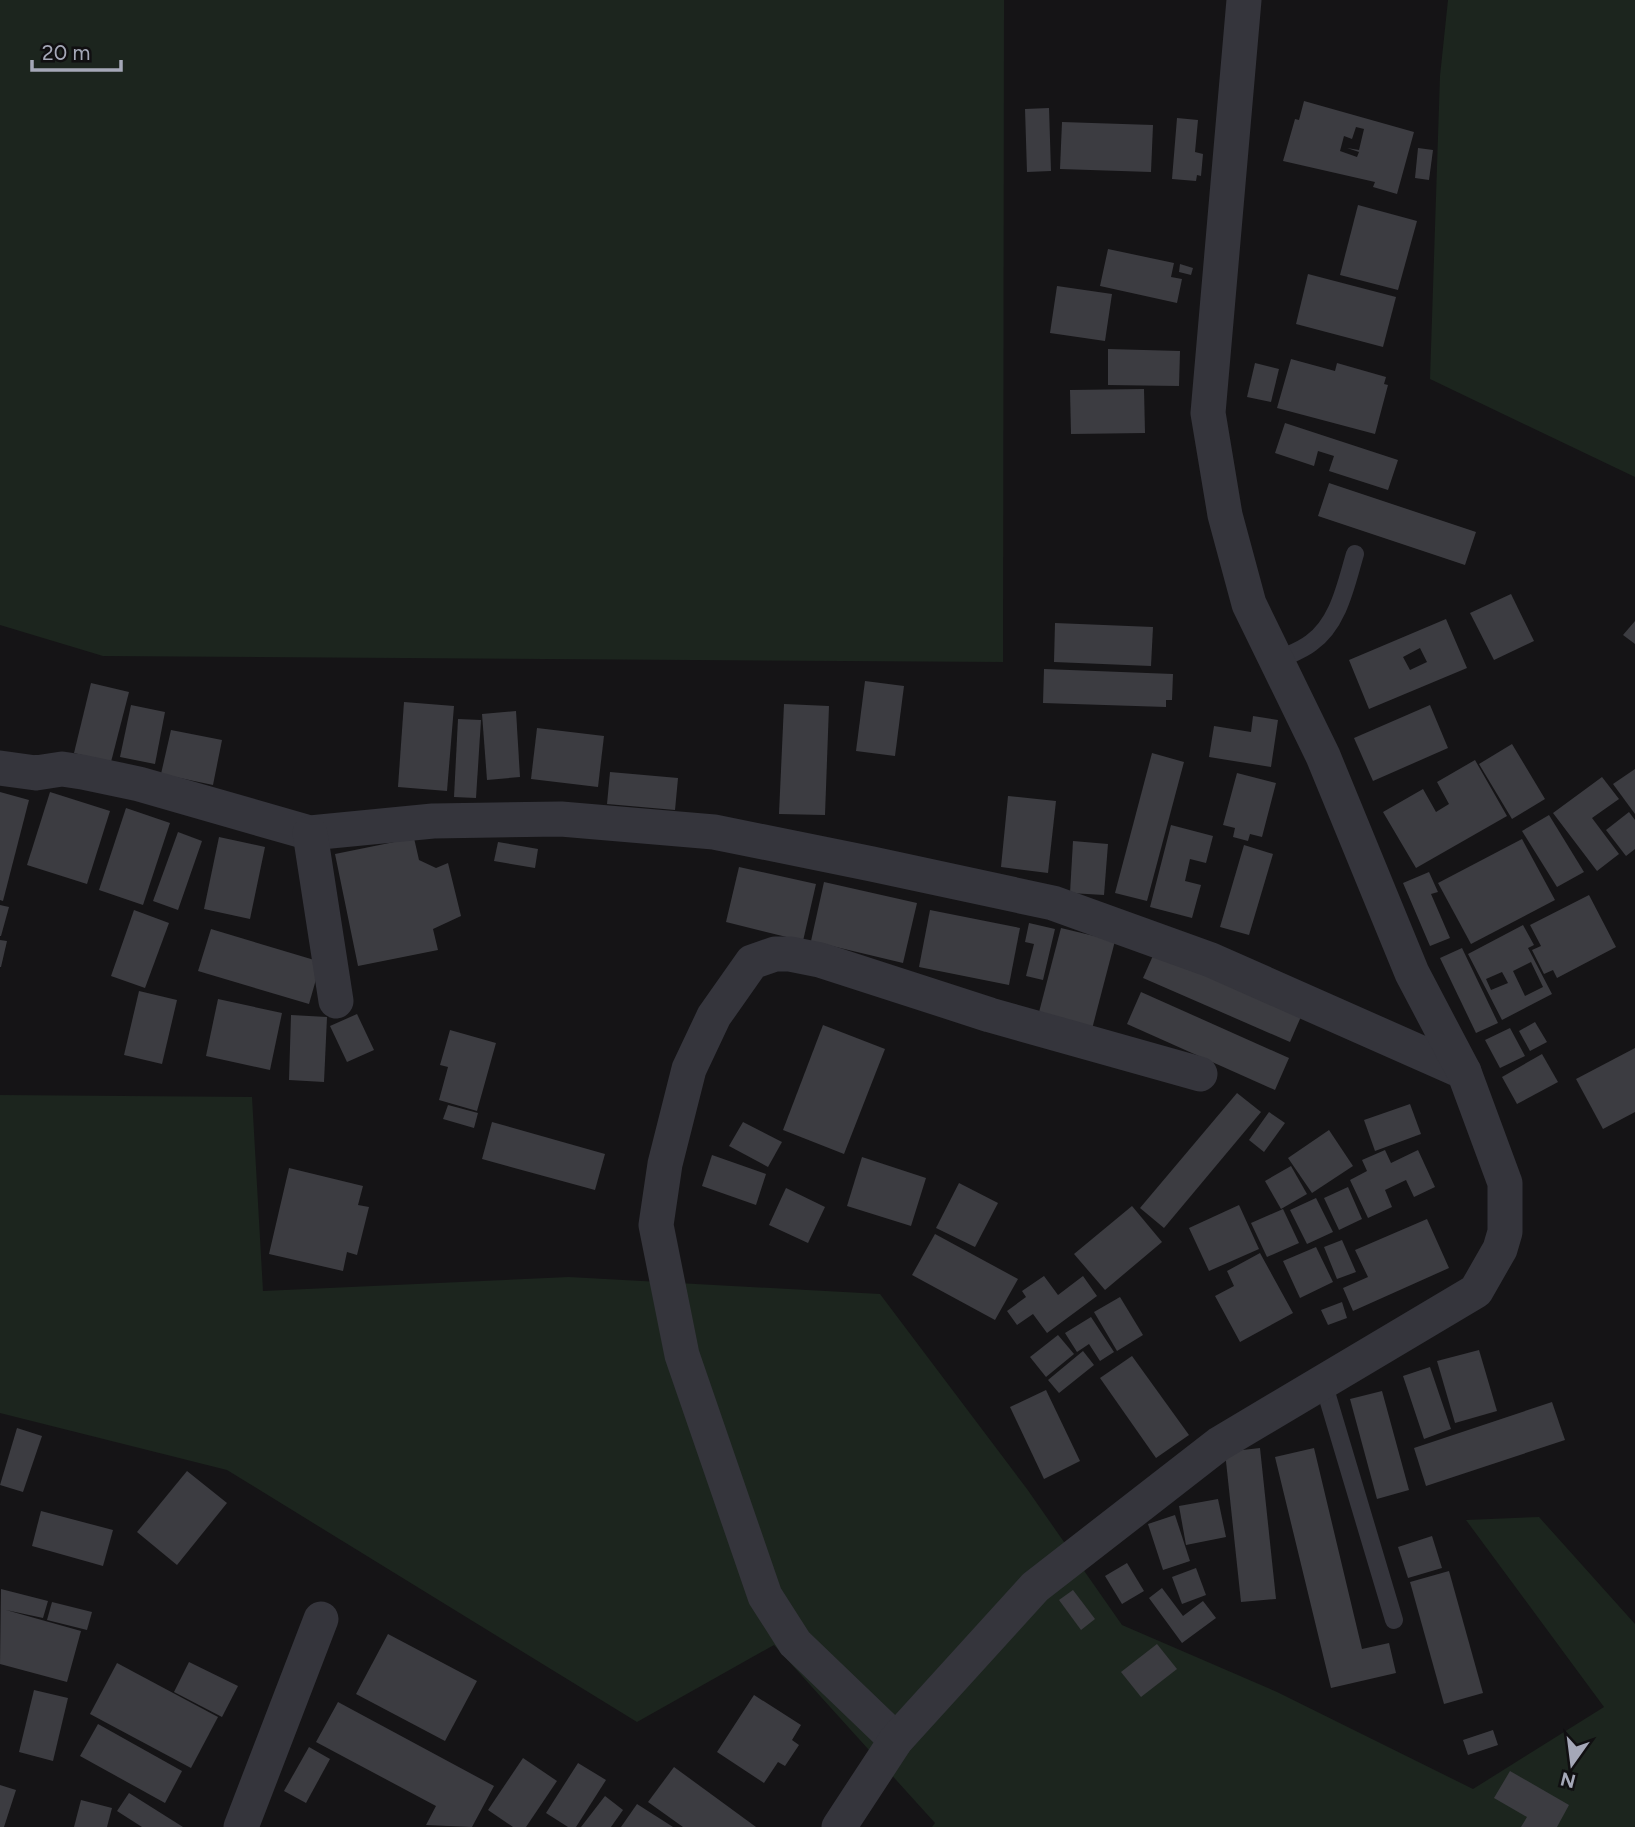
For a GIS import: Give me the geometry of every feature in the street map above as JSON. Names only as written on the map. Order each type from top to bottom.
[{"type":"street","points":[[839,1827],[896,1740],[1035,1587],[1219,1444],[1476,1291],[1500,1249],[1505,1232],[1505,1184],[1464,1072],[1412,973],[1323,756],[1250,604],[1228,527],[1208,413],[1244,0]]},
{"type":"street","points":[[0,768],[36,773],[61,769],[93,774],[139,784],[310,833],[433,821],[561,819],[714,832],[872,864],[1053,903],[1211,960],[1464,1072]]},
{"type":"street","points":[[310,833],[336,1001]]},
{"type":"street","points":[[896,1740],[795,1643],[765,1596],[681,1355],[656,1224],[665,1164],[689,1069],[714,1016],[752,962],[775,954],[790,954],[820,960],[990,1015],[1200,1074]]},
{"type":"street","points":[[241,1827],[321,1619]]},
{"type":"lane","points":[[1276,661],[1312,643],[1327,625],[1341,601],[1355,554]]},
{"type":"lane","points":[[1323,1382],[1394,1620]]},
{"type":"shaded area","points":[[0,0],[1004,0],[1003,662],[103,656],[0,625]]},
{"type":"shaded area","points":[[1448,0],[1635,0],[1635,477],[1430,379],[1440,76]]},
{"type":"shaded area","points":[[0,1095],[252,1097],[263,1291],[569,1277],[880,1294],[1027,1489],[1122,1625],[1277,1692],[1473,1789],[1604,1707],[1466,1520],[1539,1517],[1635,1624],[1635,1827],[932,1827],[935,1823],[774,1645],[637,1722],[227,1470],[0,1413]]},
{"type":"building","points":[[1304,101],[1414,132],[1397,194],[1373,187],[1375,182],[1283,161],[1295,119],[1299,120]],"holes":[[[1356,127],[1364,129],[1359,150],[1347,148],[1359,152],[1357,157],[1340,151],[1344,136],[1352,139]]]},
{"type":"building","points":[[1049,108],[1051,171],[1027,172],[1025,109]]},
{"type":"building","points":[[1177,118],[1198,120],[1195,152],[1203,154],[1201,176],[1197,175],[1196,181],[1172,179]]},
{"type":"building","points":[[1062,122],[1153,125],[1151,172],[1060,169]]},
{"type":"building","points":[[1418,148],[1433,150],[1429,180],[1415,178]]},
{"type":"building","points":[[1358,205],[1417,221],[1398,290],[1340,275]]},
{"type":"building","points":[[1108,249],[1174,263],[1171,277],[1182,279],[1177,303],[1100,286]]},
{"type":"building","points":[[1180,264],[1193,268],[1191,275],[1179,272]]},
{"type":"building","points":[[1308,274],[1396,297],[1383,347],[1296,324]]},
{"type":"building","points":[[1057,286],[1112,294],[1105,341],[1050,333]]},
{"type":"building","points":[[1108,349],[1180,351],[1179,386],[1108,385]]},
{"type":"building","points":[[1291,359],[1335,371],[1337,363],[1386,377],[1384,384],[1388,385],[1375,434],[1277,408]]},
{"type":"building","points":[[1255,363],[1279,369],[1271,402],[1247,397]]},
{"type":"building","points":[[1144,389],[1145,433],[1071,434],[1070,390]]},
{"type":"building","points":[[1285,423],[1398,460],[1388,490],[1329,471],[1334,456],[1318,451],[1314,466],[1275,453]]},
{"type":"building","points":[[1329,483],[1476,532],[1465,565],[1318,516]]},
{"type":"building","points":[[1511,594],[1534,641],[1494,660],[1470,613]]},
{"type":"building","points":[[1446,619],[1467,668],[1369,709],[1349,660]],"holes":[[[1420,648],[1427,662],[1410,670],[1403,657]]]},
{"type":"building","points":[[1635,621],[1635,644],[1623,635]]},
{"type":"building","points":[[1055,623],[1153,627],[1151,666],[1054,662]]},
{"type":"building","points":[[1044,669],[1173,674],[1172,700],[1166,700],[1166,707],[1043,703]]},
{"type":"building","points":[[865,681],[904,686],[895,756],[856,751]]},
{"type":"building","points":[[91,683],[129,692],[111,762],[74,753]]},
{"type":"building","points":[[404,702],[454,706],[447,791],[398,787]]},
{"type":"building","points":[[784,704],[829,706],[825,815],[779,814]]},
{"type":"building","points":[[131,705],[165,712],[155,764],[120,757]]},
{"type":"building","points":[[1430,705],[1448,748],[1373,781],[1354,738]]},
{"type":"building","points":[[516,711],[520,777],[487,780],[482,714]]},
{"type":"building","points":[[1253,716],[1278,720],[1271,767],[1209,757],[1214,726],[1251,732]]},
{"type":"building","points":[[458,719],[481,720],[476,798],[454,797]]},
{"type":"building","points":[[537,728],[604,736],[598,787],[531,779]]},
{"type":"building","points":[[171,730],[222,740],[213,785],[161,774]]},
{"type":"building","points":[[1512,744],[1545,799],[1512,819],[1479,764]]},
{"type":"building","points":[[1152,753],[1184,762],[1147,901],[1115,893]]},
{"type":"building","points":[[1475,760],[1507,816],[1416,868],[1383,812],[1423,789],[1436,812],[1449,804],[1437,782]]},
{"type":"building","points":[[1635,769],[1635,814],[1613,784]]},
{"type":"building","points":[[610,772],[678,778],[675,810],[607,804]]},
{"type":"building","points":[[1237,773],[1276,783],[1262,837],[1250,834],[1248,841],[1233,837],[1235,828],[1223,825]]},
{"type":"building","points":[[1602,777],[1619,799],[1592,818],[1619,854],[1597,871],[1553,813]]},
{"type":"building","points":[[0,792],[29,800],[3,901],[0,900]]},
{"type":"building","points":[[50,792],[110,811],[87,884],[27,865]]},
{"type":"building","points":[[1008,796],[1056,801],[1048,873],[1001,867]]},
{"type":"building","points":[[126,808],[170,823],[143,905],[99,890]]},
{"type":"building","points":[[1629,812],[1635,820],[1635,849],[1626,856],[1606,830]]},
{"type":"building","points":[[1549,815],[1584,872],[1557,887],[1522,831]]},
{"type":"building","points":[[1171,825],[1213,836],[1206,863],[1190,859],[1185,881],[1201,885],[1192,918],[1150,907]]},
{"type":"building","points":[[178,832],[202,841],[178,910],[153,901]]},
{"type":"building","points":[[219,837],[265,847],[250,919],[204,909]]},
{"type":"building","points":[[414,838],[419,860],[436,868],[448,863],[461,916],[433,929],[438,950],[358,966],[335,854]]},
{"type":"building","points":[[1522,839],[1555,900],[1471,944],[1438,883]]},
{"type":"building","points":[[1073,841],[1108,844],[1104,895],[1070,893]]},
{"type":"building","points":[[498,842],[538,849],[535,868],[494,861]]},
{"type":"building","points":[[1244,845],[1273,854],[1249,935],[1220,927]]},
{"type":"building","points":[[739,867],[816,884],[803,941],[726,922]]},
{"type":"building","points":[[1429,872],[1438,892],[1431,894],[1450,938],[1430,946],[1403,883]]},
{"type":"building","points":[[824,882],[917,903],[903,963],[811,941]]},
{"type":"building","points":[[1589,895],[1616,947],[1557,978],[1553,970],[1544,974],[1532,950],[1541,946],[1530,925]]},
{"type":"building","points":[[0,905],[9,907],[1,936],[0,936]]},
{"type":"building","points":[[134,910],[169,923],[145,988],[111,976]]},
{"type":"building","points":[[930,910],[1020,928],[1009,985],[919,967]]},
{"type":"building","points":[[1029,923],[1055,929],[1043,980],[1026,976],[1034,944],[1025,942]]},
{"type":"building","points":[[1523,925],[1534,945],[1528,948],[1552,994],[1502,1020],[1468,954]],"holes":[[[1531,962],[1543,987],[1525,996],[1513,971]],[[1502,972],[1508,983],[1491,990],[1486,979]]]},
{"type":"building","points":[[1061,928],[1115,941],[1092,1029],[1038,1016]]},
{"type":"building","points":[[211,929],[321,962],[309,1004],[198,971]]},
{"type":"building","points":[[0,940],[7,941],[1,967],[0,967]]},
{"type":"building","points":[[1462,948],[1498,1023],[1476,1033],[1440,958]]},
{"type":"building","points":[[1156,949],[1303,1012],[1290,1042],[1143,978]]},
{"type":"building","points":[[139,991],[177,1000],[162,1064],[124,1055]]},
{"type":"building","points":[[1141,992],[1289,1058],[1275,1090],[1127,1024]]},
{"type":"building","points":[[218,999],[282,1013],[270,1070],[206,1056]]},
{"type":"building","points":[[357,1014],[374,1050],[347,1062],[330,1026]]},
{"type":"building","points":[[291,1015],[327,1017],[324,1082],[289,1080]]},
{"type":"building","points":[[1535,1022],[1547,1042],[1530,1051],[1519,1031]]},
{"type":"building","points":[[823,1025],[885,1049],[844,1154],[783,1130]]},
{"type":"building","points":[[1510,1028],[1525,1056],[1500,1068],[1485,1040]]},
{"type":"building","points":[[450,1030],[496,1043],[477,1111],[439,1100],[448,1067],[440,1065]]},
{"type":"building","points":[[1635,1048],[1635,1112],[1603,1129],[1576,1079]]},
{"type":"building","points":[[1542,1054],[1558,1082],[1517,1104],[1502,1077]]},
{"type":"building","points":[[1237,1093],[1261,1112],[1164,1228],[1140,1208]]},
{"type":"building","points":[[1410,1104],[1421,1134],[1375,1151],[1364,1120]]},
{"type":"building","points":[[448,1105],[478,1113],[474,1128],[443,1119]]},
{"type":"building","points":[[1269,1112],[1285,1123],[1264,1152],[1249,1140]]},
{"type":"building","points":[[492,1122],[605,1154],[595,1190],[482,1159]]},
{"type":"building","points":[[743,1122],[782,1142],[768,1167],[729,1146]]},
{"type":"building","points":[[1329,1130],[1353,1166],[1312,1193],[1288,1158]]},
{"type":"building","points":[[1385,1150],[1391,1163],[1418,1150],[1435,1187],[1414,1197],[1406,1180],[1385,1190],[1392,1207],[1368,1218],[1350,1180],[1367,1171],[1362,1160]]},
{"type":"building","points":[[712,1155],[766,1174],[756,1205],[702,1186]]},
{"type":"building","points":[[862,1157],[926,1178],[911,1226],[847,1206]]},
{"type":"building","points":[[1291,1166],[1307,1194],[1281,1209],[1265,1181]]},
{"type":"building","points":[[289,1168],[363,1186],[358,1205],[369,1207],[357,1255],[347,1252],[343,1271],[269,1254]]},
{"type":"building","points":[[959,1183],[998,1203],[975,1247],[936,1228]]},
{"type":"building","points":[[1348,1187],[1362,1219],[1339,1230],[1324,1198]]},
{"type":"building","points":[[786,1188],[825,1207],[808,1243],[769,1225]]},
{"type":"building","points":[[1316,1198],[1333,1232],[1307,1244],[1290,1210]]},
{"type":"building","points":[[1239,1205],[1259,1249],[1209,1271],[1189,1228]]},
{"type":"building","points":[[1132,1206],[1162,1242],[1105,1290],[1074,1254]]},
{"type":"building","points":[[1283,1209],[1299,1243],[1267,1257],[1251,1223]]},
{"type":"building","points":[[1427,1219],[1449,1268],[1353,1311],[1343,1288],[1368,1277],[1355,1250]]},
{"type":"building","points":[[935,1234],[1018,1279],[995,1320],[912,1275]]},
{"type":"building","points":[[1342,1240],[1356,1272],[1337,1279],[1324,1247]]},
{"type":"building","points":[[1316,1247],[1333,1282],[1300,1298],[1283,1261]]},
{"type":"building","points":[[1260,1253],[1293,1313],[1240,1342],[1215,1296],[1234,1286],[1227,1271]]},
{"type":"building","points":[[1044,1276],[1058,1295],[1083,1276],[1097,1296],[1047,1333],[1033,1314],[1017,1325],[1007,1311],[1026,1297],[1022,1291]]},
{"type":"building","points":[[1120,1297],[1143,1335],[1117,1351],[1094,1312]]},
{"type":"building","points":[[1342,1302],[1347,1318],[1328,1325],[1321,1310]]},
{"type":"building","points":[[1091,1317],[1114,1352],[1100,1361],[1089,1344],[1077,1352],[1065,1333]]},
{"type":"building","points":[[1058,1335],[1074,1354],[1046,1377],[1030,1357]]},
{"type":"building","points":[[1479,1350],[1497,1411],[1455,1423],[1437,1361]]},
{"type":"building","points":[[1083,1351],[1094,1365],[1059,1393],[1048,1380]]},
{"type":"building","points":[[1132,1356],[1189,1435],[1156,1458],[1100,1378]]},
{"type":"building","points":[[1430,1367],[1451,1429],[1424,1439],[1403,1376]]},
{"type":"building","points":[[1046,1390],[1080,1461],[1044,1479],[1010,1407]]},
{"type":"building","points":[[1382,1391],[1409,1490],[1377,1499],[1350,1399]]},
{"type":"building","points":[[1552,1402],[1565,1440],[1426,1486],[1414,1448]]},
{"type":"building","points":[[17,1428],[42,1436],[23,1492],[0,1485]]},
{"type":"building","points":[[1260,1448],[1276,1599],[1241,1602],[1225,1452]]},
{"type":"building","points":[[1314,1448],[1362,1649],[1389,1643],[1396,1673],[1331,1688],[1275,1457]]},
{"type":"building","points":[[187,1471],[227,1503],[177,1565],[137,1532]]},
{"type":"building","points":[[1218,1499],[1226,1537],[1186,1545],[1179,1506]]},
{"type":"building","points":[[41,1511],[113,1530],[103,1566],[32,1546]]},
{"type":"building","points":[[1175,1515],[1190,1561],[1163,1570],[1148,1524]]},
{"type":"building","points":[[1432,1536],[1442,1568],[1408,1578],[1398,1547]]},
{"type":"building","points":[[1127,1563],[1144,1591],[1122,1604],[1105,1576]]},
{"type":"building","points":[[1196,1568],[1206,1595],[1182,1604],[1172,1577]]},
{"type":"building","points":[[1449,1571],[1483,1693],[1444,1704],[1410,1582]]},
{"type":"building","points":[[1162,1588],[1183,1616],[1203,1601],[1216,1618],[1182,1643],[1149,1598]]},
{"type":"building","points":[[1,1589],[48,1601],[43,1618],[6,1610],[81,1631],[67,1682],[0,1664]]},
{"type":"building","points":[[1073,1590],[1095,1619],[1081,1630],[1059,1600]]},
{"type":"building","points":[[52,1602],[92,1612],[87,1630],[47,1620]]},
{"type":"building","points":[[388,1634],[477,1681],[445,1741],[356,1694]]},
{"type":"building","points":[[1157,1644],[1177,1669],[1141,1697],[1121,1672]]},
{"type":"building","points":[[189,1662],[238,1686],[222,1717],[174,1692]]},
{"type":"building","points":[[117,1663],[218,1717],[191,1768],[90,1714]]},
{"type":"building","points":[[34,1690],[68,1698],[53,1761],[19,1752]]},
{"type":"building","points":[[754,1695],[801,1725],[792,1740],[799,1745],[785,1766],[778,1762],[764,1783],[717,1752]]},
{"type":"building","points":[[338,1702],[494,1786],[472,1827],[426,1825],[436,1806],[316,1742]]},
{"type":"building","points":[[98,1724],[182,1771],[165,1803],[80,1756]]},
{"type":"building","points":[[1493,1730],[1498,1745],[1468,1755],[1463,1740]]},
{"type":"building","points":[[309,1747],[330,1759],[306,1803],[284,1791]]},
{"type":"building","points":[[523,1758],[557,1781],[526,1827],[513,1827],[488,1810]]},
{"type":"building","points":[[578,1763],[606,1780],[576,1827],[568,1827],[546,1813]]},
{"type":"building","points":[[674,1767],[756,1827],[683,1827],[648,1802]]},
{"type":"building","points":[[1510,1771],[1569,1805],[1557,1827],[1521,1827],[1527,1817],[1494,1798]]},
{"type":"building","points":[[0,1785],[16,1790],[4,1827],[0,1827]]},
{"type":"building","points":[[129,1793],[183,1827],[142,1827],[117,1811]]},
{"type":"building","points":[[605,1796],[623,1810],[611,1827],[581,1827]]},
{"type":"building","points":[[81,1800],[112,1808],[107,1827],[74,1827]]},
{"type":"building","points":[[637,1804],[673,1827],[621,1827]]}]
